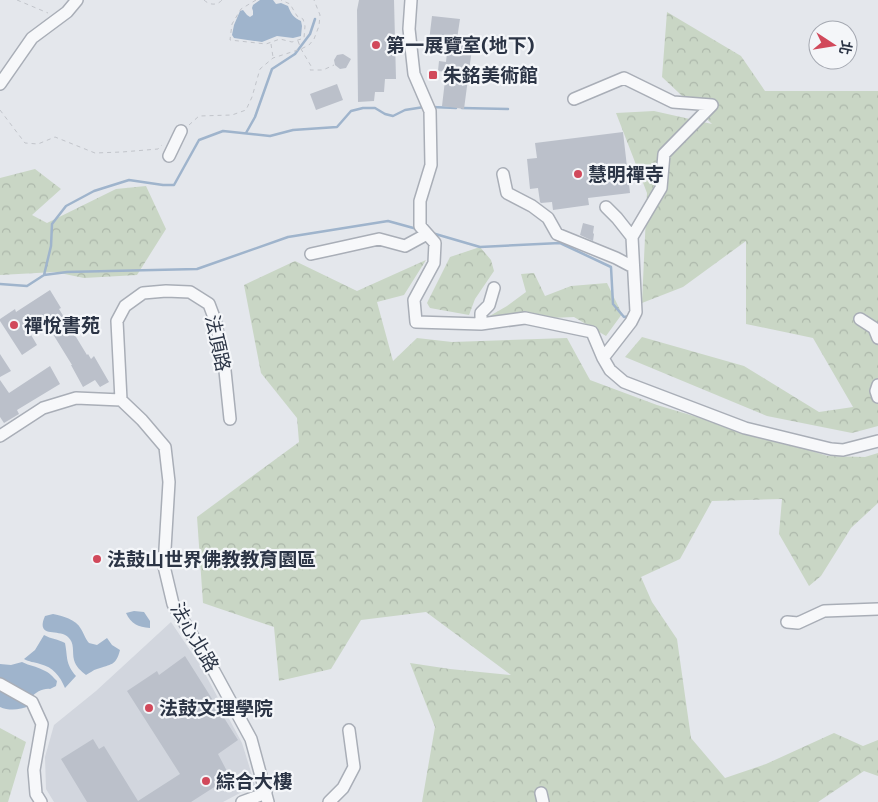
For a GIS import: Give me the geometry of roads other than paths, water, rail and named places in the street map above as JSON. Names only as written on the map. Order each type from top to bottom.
[{"type":"street","points":[[3,85],[32,38],[67,12],[77,0]]},
{"type":"street","points":[[411,0],[409,29],[414,74],[430,111],[431,165],[420,201],[420,226],[435,243],[434,263],[414,300],[416,322],[481,324],[525,318],[592,332],[610,370],[624,382],[745,428],[831,448],[843,450],[878,441]]},
{"type":"street","points":[[574,99],[624,78],[674,102],[712,105],[664,154],[661,188],[632,237],[636,312],[631,322],[603,358]]},
{"type":"street","points":[[169,156],[181,132]]},
{"type":"street","points":[[503,174],[507,193],[532,206],[548,218],[557,234],[633,267]]},
{"type":"street","points":[[606,207],[632,237]]},
{"type":"street","points":[[311,254],[379,239],[405,246],[427,234]]},
{"type":"street","points":[[481,324],[481,313],[489,305],[494,288]]},
{"type":"street","name":"法頂路","points":[[121,400],[117,321],[125,306],[143,293],[166,291],[190,292],[209,304],[216,320],[224,361],[230,419]]},
{"type":"street","points":[[860,319],[874,328],[878,338]]},
{"type":"street","points":[[878,385],[876,391],[878,397]]},
{"type":"street","points":[[0,436],[44,408],[76,398],[121,400]]},
{"type":"street","name":"法心北路","points":[[121,400],[165,446],[169,482],[164,566],[173,604],[214,671],[251,739],[267,797]]},
{"type":"street","points":[[787,622],[798,623],[824,611],[878,609]]},
{"type":"street","points":[[0,684],[32,702],[42,724],[34,770],[36,794],[41,802]]},
{"type":"street","points":[[329,802],[343,788],[354,767],[349,730]]},
{"type":"street","points":[[242,802],[267,797]]},
{"type":"water","points":[[260,0],[273,0],[276,4],[281,3],[288,6],[296,19],[301,21],[301,36],[293,38],[277,36],[262,42],[234,38],[232,35],[234,25],[240,11],[243,10],[250,17],[253,15],[253,5]]},
{"type":"water","points":[[134,611],[144,612],[150,621],[150,628],[138,626],[130,620],[126,613]]},
{"type":"water","points":[[53,614],[68,618],[76,623],[89,643],[97,645],[107,638],[112,645],[120,650],[115,662],[86,675],[75,662],[70,639],[64,634],[49,632],[43,628],[45,616]]},
{"type":"water","points":[[44,635],[65,643],[68,664],[76,676],[65,688],[58,676],[45,665],[24,659],[35,650]]},
{"type":"water","points":[[22,662],[49,673],[57,681],[56,686],[37,692],[31,698],[29,706],[18,709],[0,707],[0,664],[11,665]]},
{"type":"waterway","points":[[246,133],[255,117],[272,69],[295,54],[310,34],[315,19]]},
{"type":"waterway","points":[[0,284],[27,286],[44,275],[51,246],[52,224],[66,206],[94,191],[129,180],[174,185],[199,140],[223,131],[270,136],[293,130],[337,127],[351,111],[363,108],[375,108],[393,116],[405,110],[424,107]]},
{"type":"waterway","points":[[432,107],[456,108]]},
{"type":"waterway","points":[[462,108],[508,109]]},
{"type":"waterway","points":[[44,275],[67,272],[197,269],[288,237],[388,221],[417,229]]},
{"type":"waterway","points":[[432,233],[480,247],[560,243],[611,267],[613,304],[624,317],[631,316]]},
{"type":"place","name":"第一展覽室(地下)","points":[[376,45]]},
{"type":"place","name":"朱銘美術館","points":[[433,75]]},
{"type":"place","name":"慧明禪寺","points":[[578,174]]},
{"type":"place","name":"禪悅書苑","points":[[14,325]]},
{"type":"place","name":"法鼓山世界佛教教育園區","points":[[97,559]]},
{"type":"place","name":"法鼓文理學院","points":[[149,708]]},
{"type":"place","name":"綜合大樓","points":[[206,781]]}]
